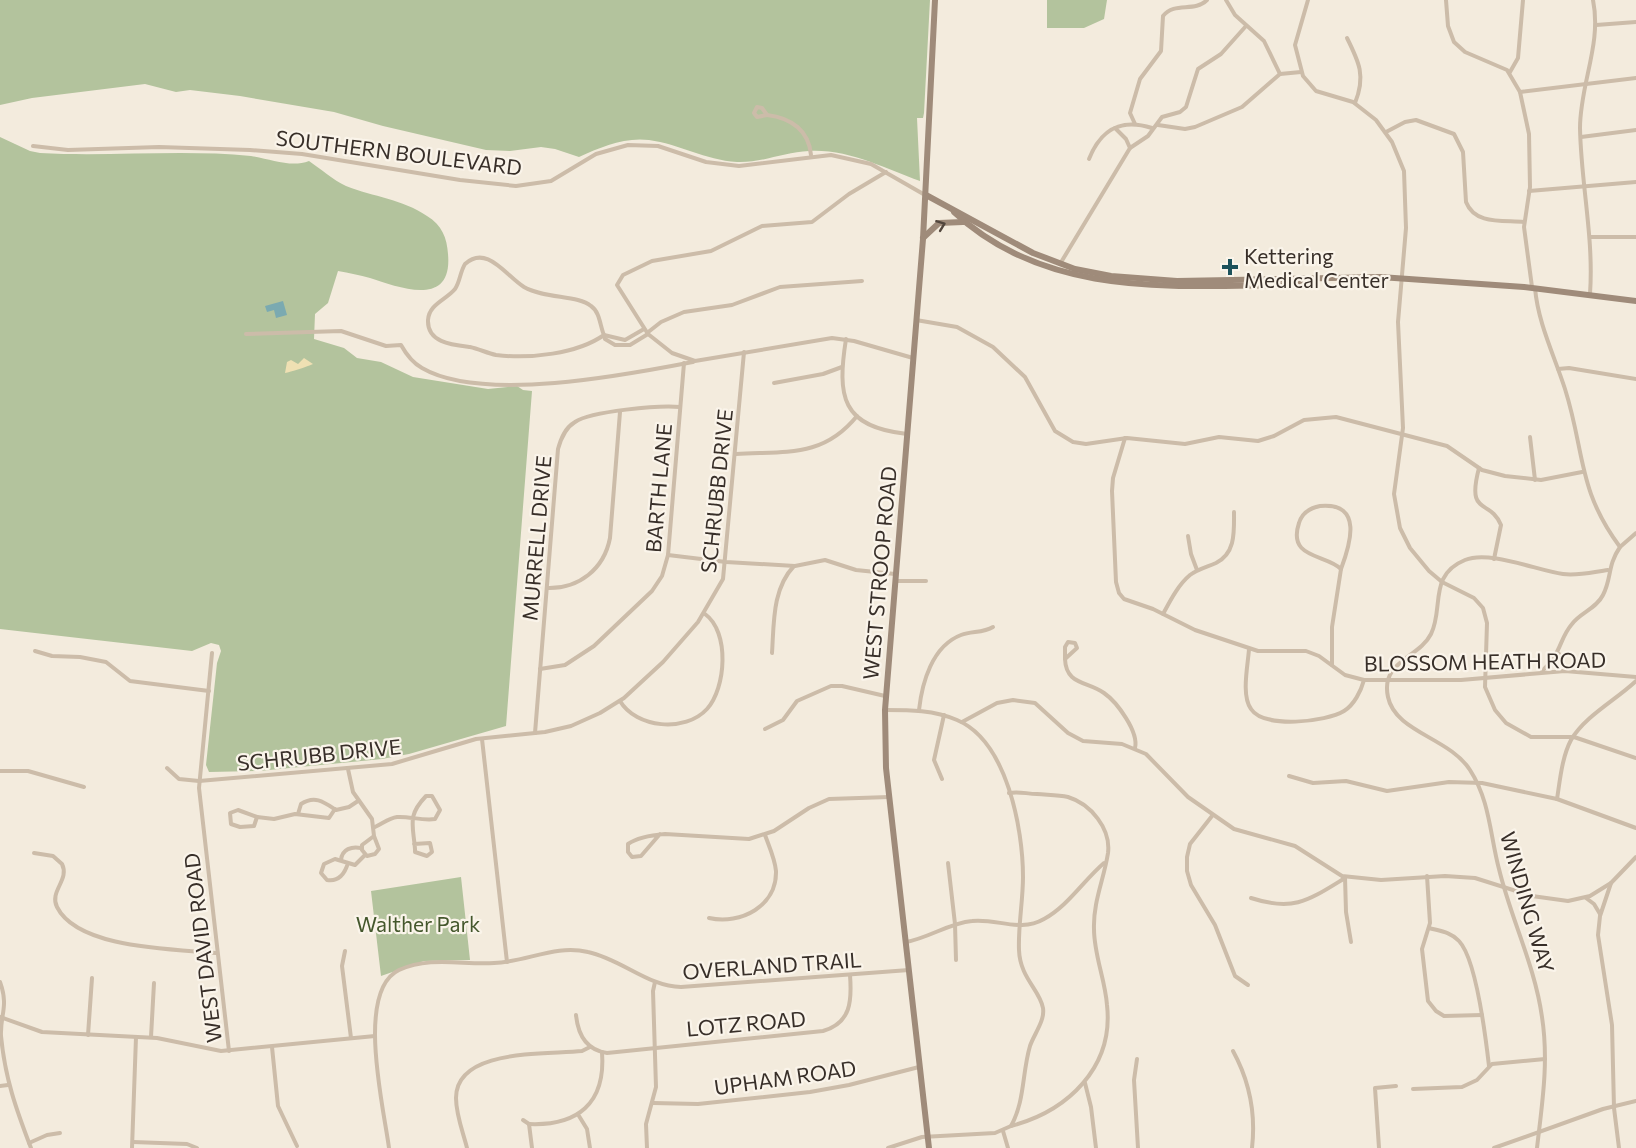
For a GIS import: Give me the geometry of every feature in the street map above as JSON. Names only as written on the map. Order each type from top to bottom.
[{"type":"main road","name":"WEST STROOP ROAD","points":[[930,1148],[886,768],[885,696],[923,239],[935,0]]},
{"type":"main road","name":"SOUTHERN BOULEVARD","points":[[926,195],[964,214],[1012,244],[1059,267]]},
{"type":"main road","name":"SOUTHERN BOULEVARD","points":[[951,209],[964,222],[1008,249],[1059,267],[1112,276],[1160,280],[1401,278],[1534,288],[1636,301]]},
{"type":"main road","points":[[923,239],[939,224],[964,222]]},
{"type":"street","points":[[1135,124],[1130,113],[1140,79],[1161,51],[1160,24],[1165,13],[1175,7],[1201,5],[1207,0]]},
{"type":"street","points":[[1226,0],[1232,11],[1264,41],[1280,74]]},
{"type":"street","points":[[1308,0],[1295,45],[1301,72],[1316,92],[1355,103],[1369,113],[1386,132],[1396,150],[1405,182],[1405,251],[1398,322],[1402,435],[1394,494],[1397,520],[1416,557],[1442,582],[1473,598],[1485,612],[1487,634],[1484,678],[1495,710],[1512,728],[1537,739],[1574,736],[1636,758]]},
{"type":"street","points":[[1446,0],[1448,26],[1456,45],[1470,55],[1495,63],[1510,72],[1520,92],[1529,134],[1529,191],[1524,222],[1540,317],[1574,421],[1582,472],[1599,518],[1620,547]]},
{"type":"street","points":[[1510,72],[1518,58],[1524,0]]},
{"type":"street","points":[[1590,294],[1590,237],[1581,137],[1584,85],[1595,41],[1593,0]]},
{"type":"street","points":[[1596,25],[1636,22]]},
{"type":"street","points":[[1158,125],[1164,115],[1180,112],[1186,107],[1198,69],[1221,54],[1246,26]]},
{"type":"street","points":[[1347,38],[1361,69],[1361,88],[1355,103]]},
{"type":"street","points":[[1059,267],[1130,148],[1148,136],[1152,128],[1158,125],[1189,128],[1230,114],[1248,102],[1280,74],[1301,72]]},
{"type":"street","points":[[1520,92],[1636,78]]},
{"type":"street","points":[[767,115],[787,121],[803,131],[809,140],[811,155]]},
{"type":"street","points":[[1386,132],[1405,122],[1416,120],[1454,134],[1463,152],[1466,201],[1470,209],[1483,219],[1524,222]]},
{"type":"street","points":[[1089,159],[1101,136],[1116,128],[1135,124],[1152,128]]},
{"type":"street","points":[[1116,128],[1125,136],[1130,148]]},
{"type":"street","points":[[1581,137],[1636,130]]},
{"type":"street","name":"SOUTHERN BOULEVARD","points":[[33,146],[68,150],[168,147],[302,154],[460,180],[516,186],[551,181],[596,154],[628,145],[658,146],[706,162],[727,166],[762,165],[811,155],[852,158],[886,172],[926,195]]},
{"type":"street","points":[[695,361],[666,350],[645,334],[617,285],[622,275],[652,261],[717,250],[762,226],[802,225],[812,222],[849,194],[886,172]]},
{"type":"street","points":[[1529,191],[1636,182]]},
{"type":"street","points":[[1590,237],[1636,237]]},
{"type":"street","points":[[604,335],[593,343],[569,350],[518,356],[498,355],[443,342],[432,333],[428,317],[434,306],[456,288],[465,264],[475,258],[483,257],[532,291],[549,297],[588,303],[597,312],[604,335],[613,341],[629,345],[656,325],[684,312],[732,305],[780,287],[862,281]]},
{"type":"street","points":[[916,320],[957,327],[993,347],[1018,369],[1055,431],[1068,440],[1086,444],[1125,438],[1185,444],[1220,437],[1258,441],[1274,436],[1304,420],[1326,416],[1351,419],[1447,446],[1479,468],[1505,476],[1535,480],[1582,472]]},
{"type":"street","points":[[246,334],[341,331],[386,346],[400,345],[414,362],[428,371],[504,385],[547,384],[826,339],[846,339],[914,358]]},
{"type":"street","points":[[613,341],[645,334]]},
{"type":"street","points":[[629,339],[629,345]]},
{"type":"street","points":[[846,339],[842,367],[844,399],[857,416],[877,428],[907,434]]},
{"type":"street","name":"SCHRUBB DRIVE","points":[[167,768],[178,779],[199,782],[348,769],[403,761],[482,739],[535,733],[581,723],[620,701],[670,654],[705,614],[723,579],[744,352]]},
{"type":"street","name":"BARTH LANE","points":[[540,669],[565,665],[594,646],[652,591],[662,576],[668,555],[684,363]]},
{"type":"street","points":[[774,383],[823,374],[842,367]]},
{"type":"street","points":[[1558,369],[1636,379]]},
{"type":"street","name":"MURRELL DRIVE","points":[[535,733],[558,449],[562,436],[579,419],[660,406],[680,407]]},
{"type":"street","points":[[547,588],[564,588],[578,582],[593,571],[605,555],[610,538],[620,412]]},
{"type":"street","points":[[736,454],[821,446],[839,436],[857,416]]},
{"type":"street","points":[[1530,437],[1535,480]]},
{"type":"street","name":"BLOSSOM HEATH ROAD","points":[[1125,438],[1112,484],[1118,590],[1124,599],[1163,614],[1195,630],[1236,642],[1249,649],[1265,652],[1306,651],[1345,675],[1364,680],[1387,682],[1484,678],[1565,671],[1636,679]]},
{"type":"street","points":[[1479,468],[1475,486],[1477,500],[1501,525],[1494,559]]},
{"type":"street","points":[[1332,665],[1332,627],[1341,569],[1351,539],[1349,520],[1340,510],[1331,506],[1311,509],[1303,515],[1298,525],[1298,537],[1302,547],[1311,557],[1332,562],[1341,569]]},
{"type":"street","points":[[1163,614],[1181,585],[1197,570],[1220,560],[1230,550],[1234,535],[1234,512]]},
{"type":"street","points":[[1542,672],[1558,653],[1570,625],[1595,606],[1602,596],[1608,570],[1620,547],[1636,533]]},
{"type":"street","points":[[1188,536],[1197,570]]},
{"type":"street","points":[[668,555],[726,562],[795,566],[825,560],[856,570],[926,581]]},
{"type":"street","points":[[1387,682],[1397,664],[1430,636],[1442,582],[1454,567],[1464,560],[1478,556],[1568,574],[1608,570]]},
{"type":"street","points":[[772,653],[778,596],[784,579],[795,566]]},
{"type":"street","points":[[620,701],[633,715],[660,724],[689,720],[707,709],[718,682],[721,644],[717,627],[705,614]]},
{"type":"street","points":[[919,710],[922,688],[937,654],[957,638],[993,627]]},
{"type":"street","points":[[1249,649],[1247,695],[1250,709],[1263,720],[1280,722],[1341,712],[1355,699],[1364,680]]},
{"type":"street","points":[[35,651],[52,656],[80,657],[106,662],[130,681],[209,691]]},
{"type":"street","name":"WEST DAVID ROAD","points":[[213,653],[199,782],[216,953],[229,1051],[375,1036]]},
{"type":"street","points":[[1558,653],[1565,671]]},
{"type":"street","points":[[1065,659],[1066,669],[1074,680],[1101,692],[1110,699],[1134,733],[1135,748]]},
{"type":"street","points":[[1557,799],[1565,758],[1574,736],[1636,679]]},
{"type":"street","name":"WINDING WAY","points":[[1387,682],[1389,703],[1401,719],[1448,747],[1464,762],[1478,782],[1486,803],[1503,887],[1535,982],[1542,1018],[1545,1059],[1537,1148]]},
{"type":"street","points":[[765,729],[783,720],[797,701],[831,687],[842,686],[885,696]]},
{"type":"street","points":[[962,722],[997,703],[1012,700],[1029,701],[1039,705],[1068,733],[1083,741],[1135,748],[1150,757],[1178,789],[1212,816],[1238,831],[1302,849],[1334,873],[1345,877],[1381,880],[1427,876],[1475,878],[1554,900],[1585,898],[1611,883],[1636,857]]},
{"type":"street","points":[[885,710],[919,710],[944,715],[962,722],[992,751],[1010,793],[1019,830],[1022,862],[1019,951],[1022,967],[1042,1004],[1043,1013],[1030,1046],[1021,1100],[1011,1126]]},
{"type":"street","points":[[942,779],[934,760],[944,715]]},
{"type":"street","points":[[482,739],[507,962]]},
{"type":"street","points":[[348,769],[351,786],[358,801],[375,826],[374,836],[378,852],[373,856],[365,855]]},
{"type":"street","points":[[0,771],[28,771],[84,787]]},
{"type":"street","points":[[1289,776],[1318,783],[1346,782],[1387,791],[1449,782],[1478,782],[1557,799],[1636,828]]},
{"type":"street","points":[[888,1148],[928,1136],[1003,1131],[1054,1109],[1085,1083],[1101,1054],[1108,1024],[1107,1004],[1096,954],[1094,927],[1095,905],[1108,849],[1104,829],[1085,806],[1059,795],[1010,793]]},
{"type":"street","points":[[375,826],[396,817],[412,819],[437,818],[440,810],[434,797],[426,796],[415,807],[412,819],[414,844],[418,854],[427,855],[432,852],[430,843],[414,844]]},
{"type":"street","points":[[662,834],[640,856],[632,857],[628,852],[631,842],[662,834],[738,839],[765,835],[825,800],[843,797],[890,798]]},
{"type":"street","points":[[298,814],[301,804],[307,800],[322,800],[335,809],[346,808],[358,801]]},
{"type":"street","points":[[257,817],[254,826],[250,828],[233,826],[228,819],[230,813],[235,810],[271,819],[298,814],[329,818],[335,809]]},
{"type":"street","points":[[1212,816],[1190,844],[1186,856],[1187,871],[1191,885],[1215,925],[1235,976],[1240,982],[1248,985]]},
{"type":"street","points":[[709,918],[722,920],[742,916],[759,907],[768,897],[776,873],[765,835]]},
{"type":"street","points":[[361,848],[363,843],[374,836]]},
{"type":"street","points":[[341,860],[341,854],[346,850],[354,847],[361,848]]},
{"type":"street","points":[[361,848],[365,855]]},
{"type":"street","points":[[34,853],[53,856],[62,864],[64,877],[56,893],[56,904],[62,913],[87,934],[118,942],[216,953]]},
{"type":"street","points":[[348,863],[339,877],[332,881],[325,879],[321,873],[322,866],[332,860],[357,864],[365,855]]},
{"type":"street","points":[[906,942],[926,938],[956,924],[979,920],[1020,926],[1037,922],[1050,916],[1105,862]]},
{"type":"street","points":[[948,863],[956,924],[956,960]]},
{"type":"street","points":[[1427,876],[1431,917],[1422,949],[1430,1003],[1441,1014],[1450,1017],[1482,1015]]},
{"type":"street","points":[[1251,898],[1277,905],[1300,904],[1345,877]]},
{"type":"street","points":[[1345,877],[1346,912],[1351,942]]},
{"type":"street","points":[[1611,883],[1600,916],[1598,945],[1612,1025],[1614,1106],[1619,1148]]},
{"type":"street","points":[[1585,898],[1594,904],[1600,916]]},
{"type":"street","points":[[1429,928],[1448,933],[1462,945],[1482,1015],[1489,1066]]},
{"type":"street","name":"OVERLAND TRAIL","points":[[375,1036],[380,992],[384,983],[394,973],[432,962],[507,962],[553,951],[574,949],[617,961],[655,982],[681,987],[909,970]]},
{"type":"street","points":[[345,951],[342,966],[351,1038]]},
{"type":"street","name":"LOTZ ROAD","points":[[602,1052],[830,1029],[840,1023],[849,1010],[850,975]]},
{"type":"street","points":[[88,1035],[92,978]]},
{"type":"street","points":[[0,982],[5,999],[0,1029],[8,1084],[30,1145],[47,1135],[60,1133]]},
{"type":"street","points":[[647,1148],[645,1124],[656,1088],[652,991],[655,982]]},
{"type":"street","points":[[151,1037],[154,983]]},
{"type":"street","points":[[523,1120],[529,1124],[567,1120],[579,1116],[588,1106],[602,1071],[602,1052],[590,1047],[580,1034],[576,1015]]},
{"type":"street","points":[[1,1017],[42,1032],[151,1037],[229,1051]]},
{"type":"street","points":[[375,1036],[389,1148]]},
{"type":"street","points":[[132,1148],[136,1037]]},
{"type":"street","points":[[272,1046],[278,1106],[297,1146]]},
{"type":"street","points":[[467,1148],[456,1097],[460,1081],[469,1070],[492,1060],[582,1051],[590,1047]]},
{"type":"street","points":[[1233,1051],[1243,1072],[1252,1102],[1255,1123],[1252,1148]]},
{"type":"street","points":[[1137,1059],[1134,1080],[1138,1148]]},
{"type":"street","points":[[1413,1089],[1462,1088],[1477,1080],[1489,1066],[1496,1063],[1545,1059]]},
{"type":"street","name":"UPHAM ROAD","points":[[653,1103],[698,1104],[810,1092],[849,1085],[920,1066]]},
{"type":"street","points":[[1085,1083],[1096,1148]]},
{"type":"street","points":[[0,1086],[8,1084]]},
{"type":"street","points":[[1379,1148],[1375,1088],[1396,1086]]},
{"type":"street","points":[[1494,1148],[1614,1106],[1636,1101]]},
{"type":"street","points":[[579,1116],[587,1130],[590,1148]]},
{"type":"street","points":[[529,1124],[532,1148]]},
{"type":"street","points":[[1003,1131],[1008,1148]]},
{"type":"street","points":[[133,1142],[188,1144],[197,1148]]},
{"type":"green space","points":[[0,0],[930,0],[924,113],[923,118],[917,118],[920,181],[853,156],[824,151],[800,152],[755,161],[737,162],[640,139],[613,144],[579,157],[541,147],[510,151],[486,150],[334,112],[240,96],[190,90],[176,92],[145,84],[32,98],[0,105]]},
{"type":"green space","points":[[1047,0],[1107,0],[1104,19],[1084,28],[1047,28]]},
{"type":"green space","points":[[0,137],[30,151],[40,153],[198,153],[251,156],[295,164],[309,161],[346,186],[408,206],[436,223],[445,237],[448,254],[447,271],[442,282],[433,288],[408,289],[338,271],[328,303],[315,314],[314,339],[344,348],[357,358],[381,362],[413,377],[488,389],[517,386],[523,390],[532,391],[506,726],[409,754],[382,759],[259,771],[209,772],[206,765],[217,663],[221,651],[219,645],[211,643],[192,651],[0,629]]},
{"type":"green space","name":"Walther Park","points":[[461,877],[470,960],[424,961],[381,976],[371,891]]},
{"type":"sand","points":[[304,358],[313,364],[285,373],[287,362],[291,360],[298,364]]},
{"type":"water","points":[[283,301],[287,315],[276,318],[274,310],[267,312],[265,306]]},
{"type":"place","name":"Kettering Medical Center","points":[[1230,267]]}]
